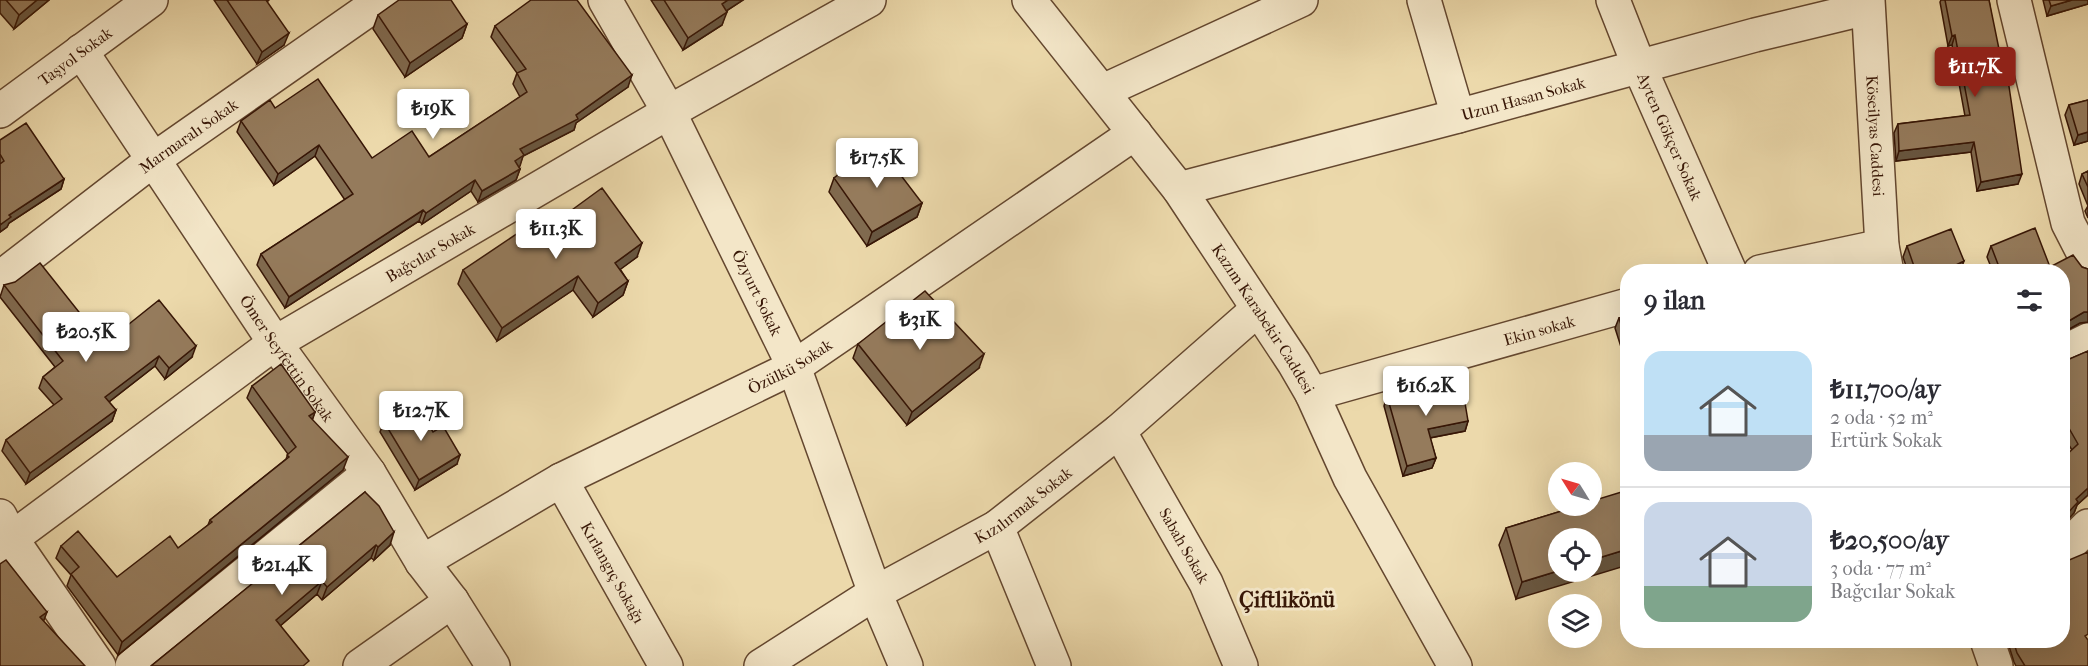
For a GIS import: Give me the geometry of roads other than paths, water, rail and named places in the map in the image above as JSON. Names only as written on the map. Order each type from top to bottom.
[{"type":"street","name":"Taşyol Sokak","points":[[0,111],[151,0]]},
{"type":"street","name":"Marmaralı Sokak","points":[[0,278],[153,160],[382,0]]},
{"type":"street","name":"Özyurt Sokak","points":[[605,0],[669,112],[794,368],[875,593],[906,666]]},
{"type":"street","name":"Bağcılar Sokak","points":[[4,534],[275,343],[669,112],[869,0]]},
{"type":"street","name":"Kazım Karabekir Caddesi","points":[[1029,0],[1179,189],[1258,309],[1312,394],[1350,478],[1455,666]]},
{"type":"street","points":[[1103,91],[1301,0]]},
{"type":"street","points":[[1425,0],[1458,116]]},
{"type":"street","name":"Ayten Gökçer Sokak","points":[[1613,0],[1639,66],[1726,264]]},
{"type":"street","points":[[2014,0],[2068,223],[2088,262]]},
{"type":"street","name":"Uzun Hasan Sokak","points":[[1179,189],[1458,116],[1867,4]]},
{"type":"street","name":"Köseilyas Caddesi","points":[[1867,4],[1885,259]]},
{"type":"street","name":"Ömer Seyfettin Sokak","points":[[81,51],[275,343],[369,473],[423,561],[452,601],[493,666]]},
{"type":"street","name":"Özülkü Sokak","points":[[423,561],[561,480],[794,368],[1135,133]]},
{"type":"street","points":[[1837,264],[1885,259]]},
{"type":"street","name":"Ekin sokak","points":[[1312,394],[1620,307]]},
{"type":"street","name":"Kızılırmak Sokak","points":[[761,666],[875,593],[997,527],[1119,431],[1258,309]]},
{"type":"street","points":[[2070,349],[2088,340]]},
{"type":"street","name":"Sabah Sokak","points":[[1119,431],[1206,583],[1241,666]]},
{"type":"street","points":[[132,666],[369,473]]},
{"type":"street","name":"Kırlangıç Sokağı","points":[[561,480],[666,666]]},
{"type":"street","points":[[2070,544],[2088,526]]},
{"type":"street","points":[[997,527],[1054,666]]},
{"type":"street","points":[[4,534],[99,666]]},
{"type":"street","points":[[360,666],[452,601]]},
{"type":"street","points":[[1990,648],[1996,666]]},
{"type":"district","name":"Çiftlikönü","points":[[1287,600]]}]
